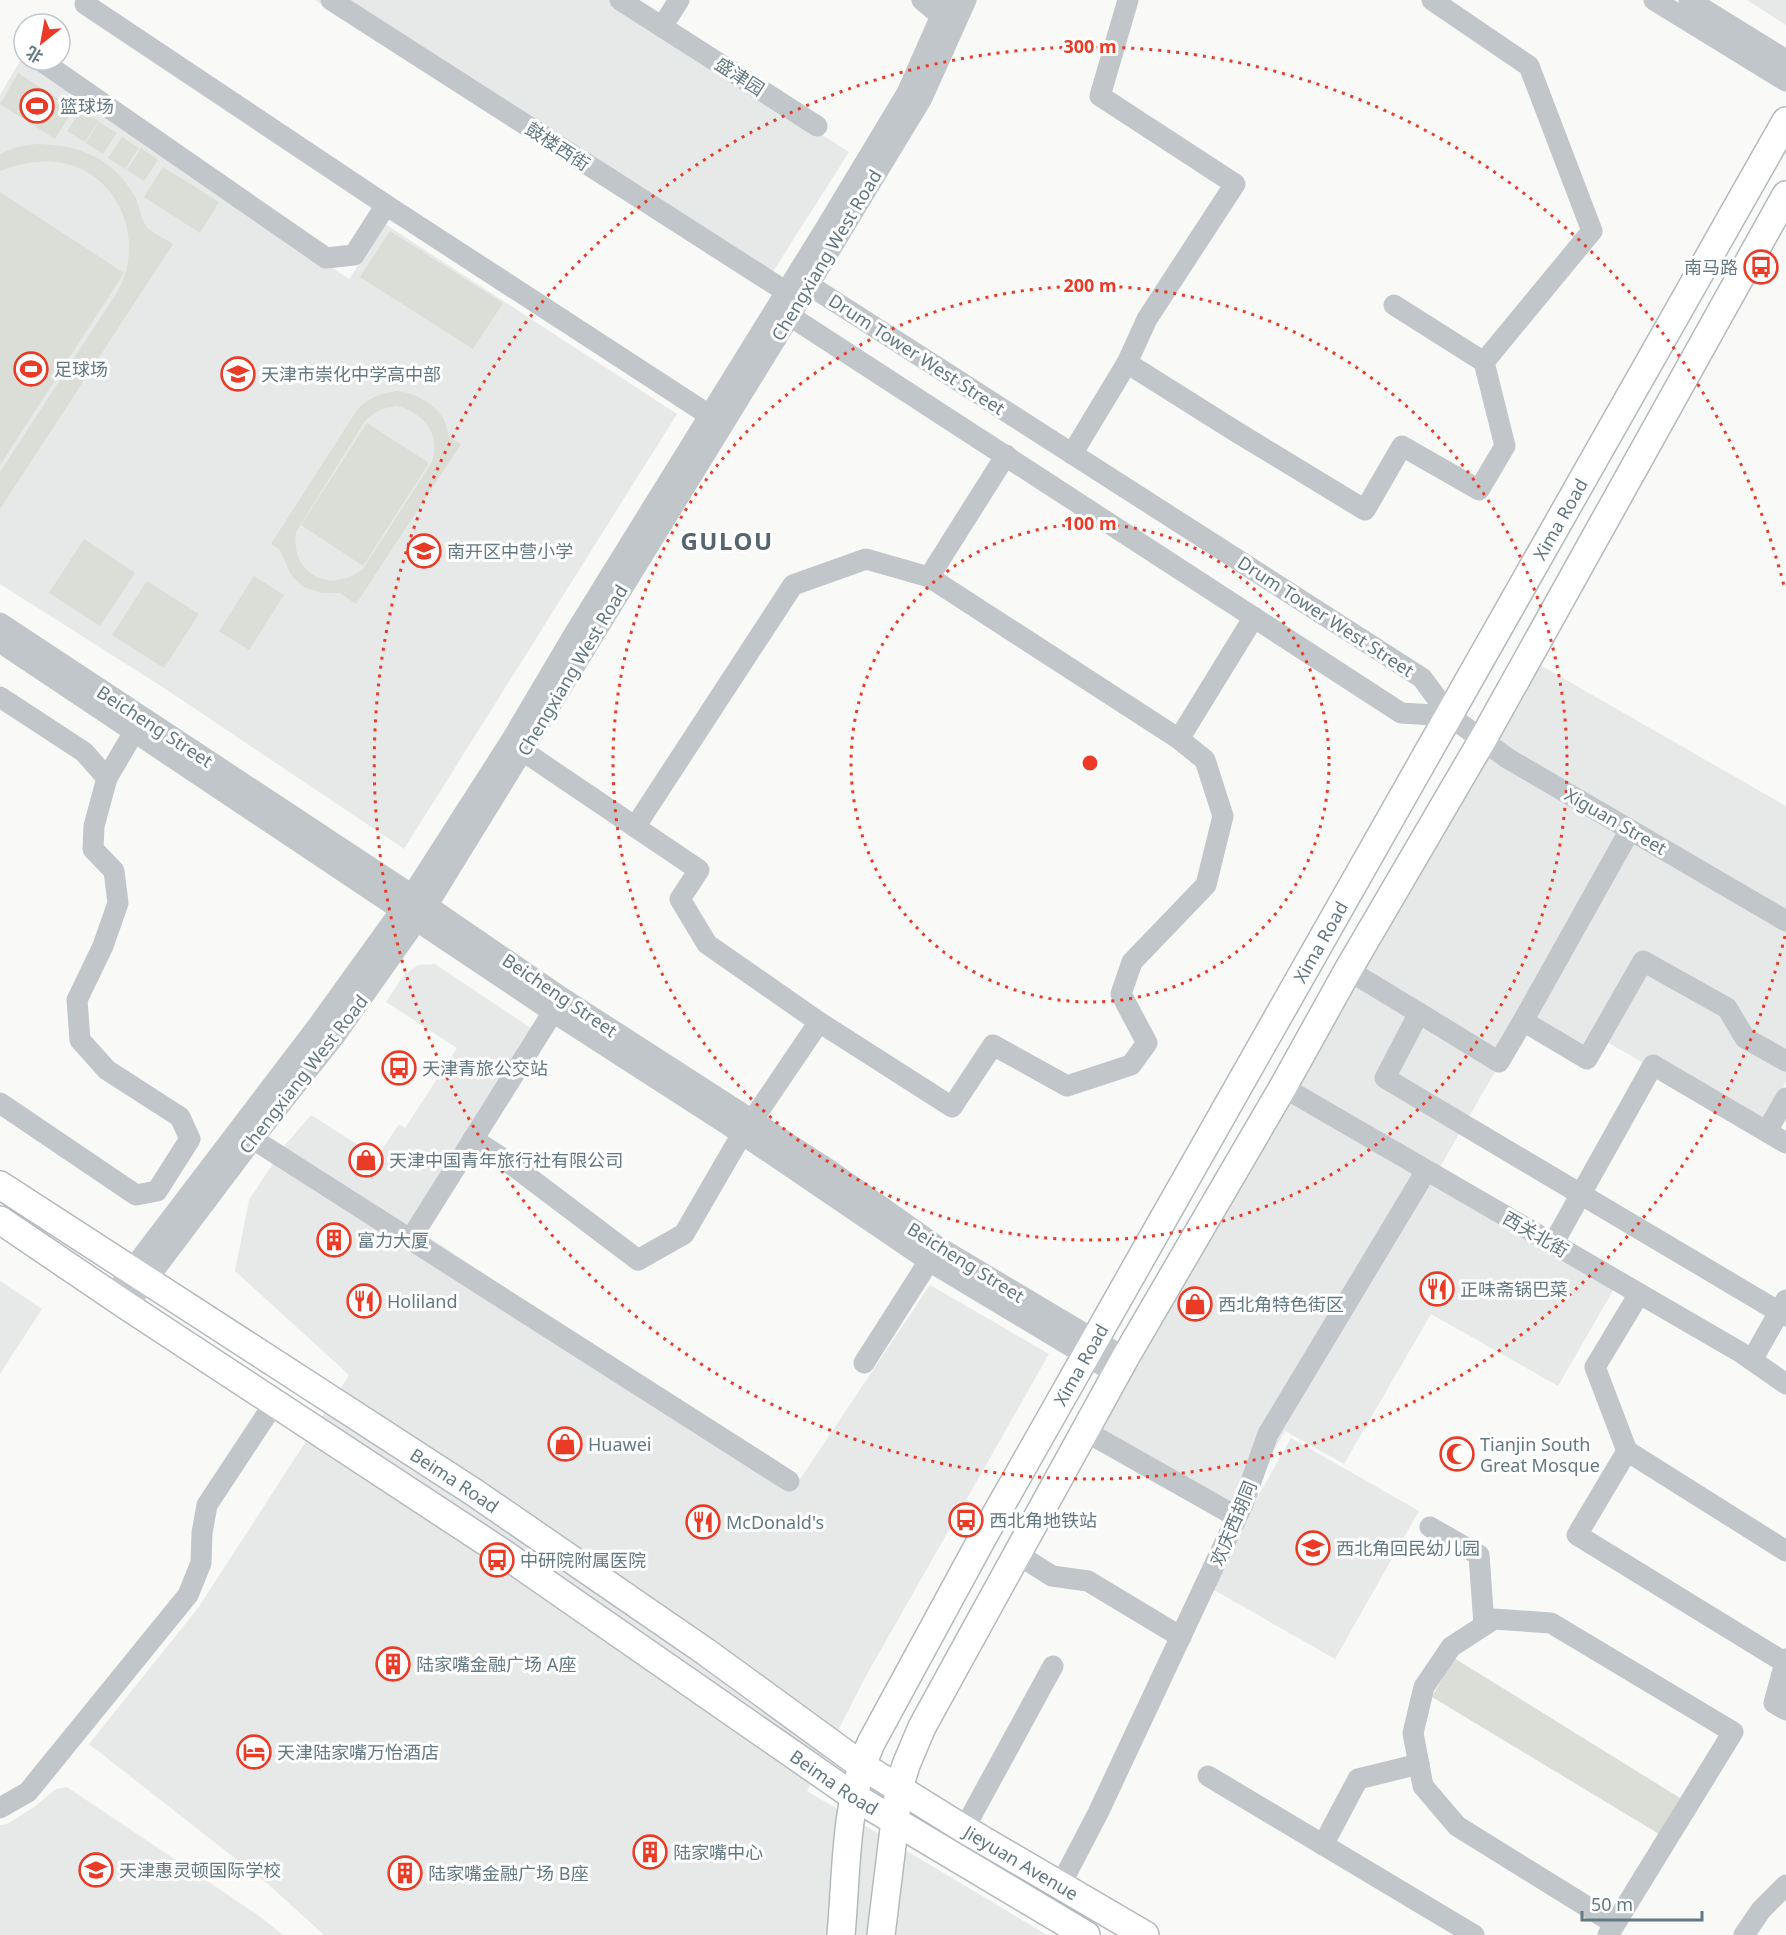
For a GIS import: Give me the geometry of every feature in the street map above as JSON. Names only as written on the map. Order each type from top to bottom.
[{"type":"main road","name":"Xima Road","points":[[841,1935],[850,1822],[861,1765],[936,1620],[1786,121]]},
{"type":"main road","name":"Xima Road","points":[[881,1935],[899,1788],[922,1727],[1121,1366],[1483,739],[1786,195]]},
{"type":"main road","name":"Beima Road","points":[[0,1185],[475,1493],[706,1652],[861,1765],[899,1788]]},
{"type":"main road","name":"Beima Road","points":[[0,1220],[119,1301],[503,1553],[854,1796],[894,1821]]},
{"type":"main road","name":"Jieyuan Avenue","points":[[899,1788],[1144,1935]]},
{"type":"main road","name":"Jieyuan Avenue","points":[[894,1821],[1086,1935]]},
{"type":"street","name":"鼓楼西街","points":[[331,0],[785,291]]},
{"type":"street","name":"盛津园","points":[[620,0],[817,126]]},
{"type":"street","points":[[663,27],[679,0]]},
{"type":"street","points":[[922,0],[945,8]]},
{"type":"street","name":"Chengxiang West Road","points":[[119,1301],[320,1024],[414,908],[523,751],[921,98],[966,0]]},
{"type":"street","points":[[1072,454],[1127,363],[1147,319],[1235,184],[1100,96],[1128,0]]},
{"type":"street","points":[[1432,0],[1529,66],[1592,231],[1484,362]]},
{"type":"street","points":[[1654,0],[1786,81]]},
{"type":"street","points":[[1689,0],[1786,60]]},
{"type":"street","points":[[85,4],[386,205],[709,415]]},
{"type":"street","name":"Chengxiang West Road","points":[[138,1274],[253,1139],[335,1036],[414,908],[574,634],[907,93],[945,8]]},
{"type":"street","points":[[57,72],[326,258],[354,255],[386,205]]},
{"type":"street","name":"Drum Tower West Street","points":[[785,291],[809,285],[1422,678],[1450,716]]},
{"type":"street","points":[[785,291],[790,316]]},
{"type":"street","points":[[1127,363],[1365,510],[1402,446],[1479,490],[1505,446],[1484,362],[1394,305]]},
{"type":"street","name":"Drum Tower West Street","points":[[790,316],[1401,713],[1450,716]]},
{"type":"street","points":[[929,577],[1006,455]]},
{"type":"street","points":[[523,751],[635,827],[699,870],[680,899],[707,944],[819,1022],[952,1107],[993,1045],[1067,1086],[1131,1065],[1147,1043],[1121,994],[1132,963],[1206,885],[1223,816],[1205,760],[1179,738],[929,577],[866,559],[793,585],[635,827]]},
{"type":"street","points":[[1179,738],[1254,617]]},
{"type":"street","name":"Beicheng Street","points":[[0,623],[414,908],[553,1012],[747,1128],[831,1171],[937,1246],[1091,1349]]},
{"type":"street","name":"Beicheng Street","points":[[0,642],[134,732],[414,908],[558,995],[747,1128],[929,1261],[1121,1366]]},
{"type":"street","points":[[0,697],[84,752],[107,778]]},
{"type":"street","name":"Xiguan Street","points":[[1450,716],[1507,758],[1786,921]]},
{"type":"street","points":[[0,1103],[136,1195],[157,1191],[190,1139],[180,1117],[107,1070],[80,1040],[77,1000],[103,946],[118,903],[114,872],[93,849],[94,826],[107,778],[134,732]]},
{"type":"street","points":[[1348,970],[1499,1062],[1630,830]]},
{"type":"street","points":[[1523,1021],[1587,1059],[1643,961],[1727,1008],[1745,1038],[1786,1061]]},
{"type":"street","points":[[410,1240],[553,1012]]},
{"type":"street","points":[[1419,1013],[1385,1078],[1784,1310],[1752,1360]]},
{"type":"street","points":[[473,1139],[511,1164],[638,1260],[684,1234],[747,1128],[819,1022]]},
{"type":"street","points":[[1553,1244],[1653,1065],[1786,1143]]},
{"type":"street","name":"西关北街","points":[[1283,1087],[1752,1360],[1786,1384]]},
{"type":"street","points":[[1767,1131],[1786,1098]]},
{"type":"street","points":[[253,1139],[789,1481]]},
{"type":"street","name":"欢庆西胡同","points":[[1060,1886],[1098,1813],[1237,1517],[1268,1434],[1426,1171]]},
{"type":"street","points":[[864,1363],[929,1261]]},
{"type":"street","points":[[1639,1294],[1595,1367],[1627,1450],[1786,1551]]},
{"type":"street","points":[[0,1809],[28,1792],[188,1595],[201,1563],[202,1533],[207,1505],[275,1402]]},
{"type":"street","points":[[1085,1431],[1237,1517]]},
{"type":"street","points":[[1627,1450],[1577,1535],[1785,1661],[1774,1703],[1786,1710]]},
{"type":"street","points":[[1430,1527],[1479,1555],[1484,1625]]},
{"type":"street","points":[[1017,1554],[1052,1576],[1088,1581],[1181,1637]]},
{"type":"street","points":[[1494,1618],[1551,1623],[1733,1732],[1611,1929],[1457,1826],[1423,1786],[1413,1733],[1424,1687],[1451,1647],[1484,1625],[1494,1618]]},
{"type":"street","points":[[964,1829],[1053,1666]]},
{"type":"street","points":[[1323,1845],[1358,1779],[1419,1764]]},
{"type":"street","points":[[1208,1776],[1474,1935]]},
{"type":"street","points":[[1744,1935],[1761,1910],[1786,1885]]},
{"type":"shaded area","points":[[315,0],[612,0],[849,152],[762,289]]},
{"type":"shaded area","points":[[1747,0],[1786,0],[1786,25]]},
{"type":"shaded area","points":[[13,72],[40,72],[349,279],[385,224],[677,414],[404,849],[164,688],[0,584],[0,95]]},
{"type":"shaded area","name":"篮球场","points":[[18,73],[74,109],[55,139],[0,104]]},
{"type":"shaded area","name":"篮球场","points":[[81,110],[99,121],[85,142],[67,131]]},
{"type":"shaded area","name":"篮球场","points":[[99,122],[117,133],[103,154],[86,143]]},
{"type":"shaded area","name":"篮球场","points":[[122,137],[139,148],[125,169],[108,158]]},
{"type":"shaded area","points":[[36,144],[66,147],[105,162],[125,182],[134,195],[148,229],[173,244],[0,509],[0,472],[118,291],[126,272],[129,252],[128,232],[113,196],[100,181],[83,170],[63,163],[47,161],[23,164],[0,171],[0,154],[17,147]]},
{"type":"shaded area","name":"篮球场","points":[[141,148],[158,160],[144,181],[127,170]]},
{"type":"shaded area","points":[[163,167],[219,202],[200,233],[144,197]]},
{"type":"shaded area","name":"足球场","points":[[0,192],[124,273],[0,465]]},
{"type":"shaded area","points":[[390,231],[503,303],[473,349],[360,277]]},
{"type":"shaded area","points":[[396,391],[409,393],[428,403],[443,418],[449,437],[461,444],[356,604],[340,593],[322,593],[304,587],[291,575],[280,550],[271,544],[357,410],[379,395]],"holes":[[[397,406],[407,409],[422,419],[432,434],[434,442],[432,462],[363,569],[350,577],[338,580],[326,580],[315,576],[299,559],[296,532],[365,421],[376,412],[388,408]]]},
{"type":"shaded area","points":[[367,423],[429,463],[363,566],[301,525]]},
{"type":"shaded area","points":[[84,539],[135,573],[100,626],[49,593]]},
{"type":"shaded area","points":[[254,576],[284,595],[249,650],[219,631]]},
{"type":"shaded area","points":[[147,581],[199,614],[164,668],[112,635]]},
{"type":"shaded area","points":[[1540,665],[1786,806],[1786,1082],[1759,1129],[1607,1042],[1593,1064],[1523,1023],[1432,1181],[1615,1287],[1558,1386],[1431,1314],[1344,1464],[1285,1431],[1238,1512],[1098,1432]]},
{"type":"shaded area","points":[[435,964],[534,1030],[415,1228],[798,1482],[930,1285],[1049,1354],[866,1676],[807,1791],[1047,1935],[324,1935],[269,1885],[89,1744],[198,1608],[349,1375],[235,1271],[249,1200],[286,1144],[311,1115],[377,1157],[399,1124],[405,1128],[457,1048],[386,1002],[404,975],[418,965]]},
{"type":"shaded area","points":[[0,1281],[42,1309],[0,1374]]},
{"type":"shaded area","name":"西北角回民幼儿园","points":[[1291,1438],[1419,1511],[1335,1659],[1207,1586]]},
{"type":"shaded area","points":[[1454,1658],[1680,1798],[1659,1834],[1432,1697]]},
{"type":"shaded area","name":"天津惠灵顿国际学校","points":[[67,1787],[258,1915],[283,1935],[0,1935],[0,1825],[7,1824],[34,1807],[56,1789]]},
{"type":"place","name":"篮球场","points":[[37,106]]},
{"type":"place","name":"南马路","points":[[1761,267]]},
{"type":"place","name":"足球场","points":[[31,369]]},
{"type":"place","name":"天津市崇化中学高中部","points":[[238,374]]},
{"type":"place","name":"南开区中营小学","points":[[424,551]]},
{"type":"place","name":"天津青旅公交站","points":[[399,1068]]},
{"type":"place","name":"天津中国青年旅行社有限公司","points":[[366,1160]]},
{"type":"place","name":"富力大厦","points":[[334,1240]]},
{"type":"place","name":"正味斋锅巴菜","points":[[1437,1289]]},
{"type":"place","name":"Holiland","points":[[364,1301]]},
{"type":"place","name":"西北角特色街区","points":[[1195,1304]]},
{"type":"place","name":"Huawei","points":[[565,1444]]},
{"type":"place","name":"Tianjin South Great Mosque","points":[[1457,1454]]},
{"type":"place","name":"西北角地铁站","points":[[966,1520]]},
{"type":"place","name":"McDonald's","points":[[703,1522]]},
{"type":"place","name":"西北角回民幼儿园","points":[[1313,1548]]},
{"type":"place","name":"中研院附属医院","points":[[497,1560]]},
{"type":"place","name":"陆家嘴金融广场 A座","points":[[393,1664]]},
{"type":"place","name":"天津陆家嘴万怡酒店","points":[[254,1752]]},
{"type":"place","name":"陆家嘴中心","points":[[650,1852]]},
{"type":"place","name":"天津惠灵顿国际学校","points":[[96,1870]]},
{"type":"place","name":"陆家嘴金融广场 B座","points":[[405,1873]]},
{"type":"district","name":"GULOU","points":[[727,540]]}]
